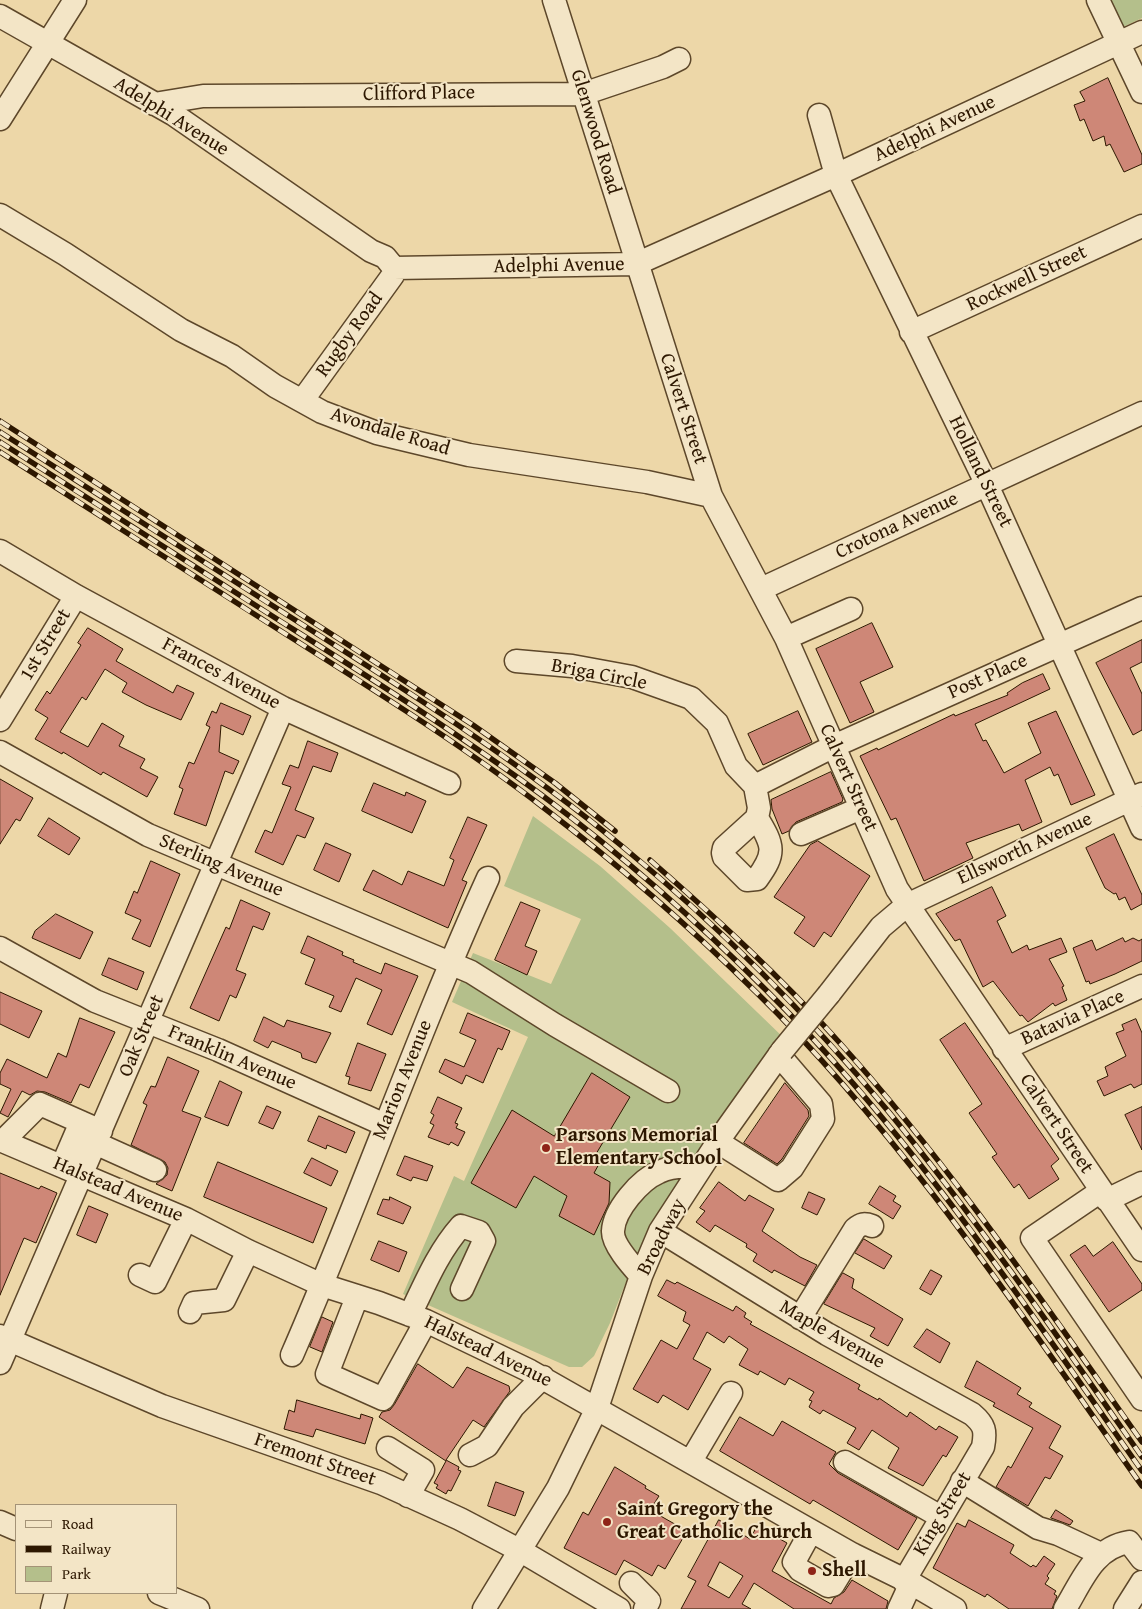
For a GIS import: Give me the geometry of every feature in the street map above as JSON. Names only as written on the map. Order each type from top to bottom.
[{"type":"street","points":[[0,120],[46,43],[75,0]]},
{"type":"street","name":"Glenwood Road","points":[[554,0],[636,264]]},
{"type":"street","points":[[1098,0],[1142,92]]},
{"type":"street","name":"Adelphi Avenue","points":[[0,16],[173,114],[371,251],[385,258],[394,268],[636,264],[836,175],[1142,32]]},
{"type":"street","name":"Clifford Place","points":[[154,104],[203,96],[583,94],[663,67],[679,59]]},
{"type":"street","name":"Holland Street","points":[[819,115],[836,175],[987,485],[1060,645],[1136,796],[1142,828]]},
{"type":"street","name":"Avondale Road","points":[[0,215],[65,254],[181,330],[232,356],[322,412],[376,433],[469,455],[647,482],[711,496]]},
{"type":"street","name":"Rockwell Street","points":[[911,332],[1142,226]]},
{"type":"street","name":"Calvert Street","points":[[636,264],[711,496],[786,638],[897,889],[1142,1250]]},
{"type":"street","name":"Rugby Road","points":[[302,401],[393,275],[394,268]]},
{"type":"street","name":"Crotona Avenue","points":[[761,589],[1142,413]]},
{"type":"street","name":"Frances Avenue","points":[[0,551],[76,596],[282,708],[449,783]]},
{"type":"street","name":"1st Street","points":[[0,720],[76,596]]},
{"type":"street","name":"Post Place","points":[[834,746],[1142,608]]},
{"type":"street","points":[[786,638],[851,609]]},
{"type":"street","name":"Briga Circle","points":[[516,661],[572,666],[632,677],[691,698],[717,723],[736,766],[755,786]]},
{"type":"street","name":"Oak Street","points":[[0,1363],[5,1338],[72,1170],[148,1022],[282,708]]},
{"type":"street","points":[[757,818],[759,808],[755,786],[834,746]]},
{"type":"street","name":"Sterling Avenue","points":[[0,752],[148,835],[473,973],[555,1026],[668,1091]]},
{"type":"street","name":"Ellsworth Avenue","points":[[907,905],[1136,796]]},
{"type":"street","points":[[801,834],[862,808]]},
{"type":"street","name":"Marion Avenue","points":[[292,1355],[322,1285],[450,962],[488,878]]},
{"type":"street","name":"Broadway","points":[[484,1609],[558,1488],[597,1408],[640,1276],[660,1232],[700,1168],[781,1053],[881,927],[907,905]]},
{"type":"street","name":"Franklin Avenue","points":[[0,948],[95,1001],[218,1050],[385,1125]]},
{"type":"street","name":"Batavia Place","points":[[1004,1049],[1142,986]]},
{"type":"street","points":[[718,1142],[778,1180],[792,1168],[823,1119],[824,1112],[819,1102],[781,1053]]},
{"type":"street","points":[[2,1140],[40,1104],[92,1132],[148,1167],[130,1195]]},
{"type":"street","name":"Halstead Avenue","points":[[2,1140],[186,1219],[248,1251],[322,1285],[418,1318],[543,1377],[810,1531],[908,1582],[955,1609]]},
{"type":"street","points":[[640,1276],[626,1259],[612,1232],[617,1211],[637,1189],[658,1172],[685,1166],[700,1168]]},
{"type":"street","points":[[1142,1184],[1104,1195],[1032,1238],[1142,1399]]},
{"type":"street","points":[[140,1275],[155,1282],[186,1219]]},
{"type":"street","points":[[800,1318],[855,1230],[859,1225],[872,1226]]},
{"type":"street","points":[[357,1296],[327,1374],[383,1399],[418,1318],[432,1268],[449,1240],[461,1226],[479,1232],[484,1241],[462,1289]]},
{"type":"street","name":"Maple Avenue","points":[[660,1232],[800,1318],[972,1414],[983,1424],[985,1434],[983,1447]]},
{"type":"street","points":[[190,1312],[194,1303],[224,1300],[248,1251]]},
{"type":"street","name":"Fremont Street","points":[[5,1338],[162,1406],[381,1483],[521,1551],[619,1609]]},
{"type":"street","points":[[470,1455],[487,1446],[513,1407],[543,1377]]},
{"type":"street","points":[[691,1461],[731,1393]]},
{"type":"street","name":"King Street","points":[[899,1609],[908,1582],[941,1517],[983,1447]]},
{"type":"street","points":[[388,1448],[423,1470],[408,1496]]},
{"type":"street","points":[[845,1462],[941,1517]]},
{"type":"street","points":[[962,1481],[1038,1528],[1058,1534],[1101,1554]]},
{"type":"street","points":[[0,1522],[15,1529]]},
{"type":"street","points":[[810,1531],[794,1562],[800,1570],[831,1584],[852,1554]]},
{"type":"street","points":[[1065,1609],[1095,1558],[1114,1544],[1129,1542],[1142,1559]]},
{"type":"street","points":[[1125,1609],[1142,1582]]},
{"type":"street","points":[[630,1584],[649,1601],[645,1609]]},
{"type":"street","points":[[52,1609],[56,1594]]},
{"type":"street","points":[[161,1594],[198,1609]]},
{"type":"green space","points":[[1106,0],[1142,0],[1142,18],[1119,29]]},
{"type":"green space","points":[[533,816],[600,866],[670,928],[786,1040],[663,1213],[626,1282],[610,1323],[594,1356],[582,1367],[569,1367],[403,1294],[454,1176],[464,1181],[528,1037],[452,1002],[473,953],[551,984],[581,919],[504,886]]},
{"type":"building","points":[[1108,78],[1142,155],[1142,164],[1124,172],[1110,144],[1106,146],[1104,136],[1093,141],[1084,119],[1080,121],[1074,105],[1085,101],[1080,92]]},
{"type":"building","points":[[872,623],[893,667],[860,682],[874,712],[850,723],[816,649]]},
{"type":"building","points":[[88,628],[123,649],[116,661],[173,693],[177,685],[194,693],[181,720],[122,692],[127,683],[105,669],[86,700],[82,697],[60,732],[88,747],[102,723],[124,736],[119,746],[145,759],[140,768],[158,777],[147,797],[103,772],[101,775],[63,752],[62,754],[35,739],[48,718],[35,710],[47,691],[50,694],[81,645],[78,643]]},
{"type":"building","points":[[1142,640],[1142,662],[1130,668],[1142,694],[1142,730],[1133,735],[1096,663]]},
{"type":"building","points":[[1043,674],[1050,689],[975,724],[983,741],[986,740],[1004,773],[1041,753],[1028,723],[1056,711],[1095,795],[1071,805],[1058,774],[1054,776],[1050,767],[1025,780],[1042,822],[1022,831],[1019,824],[966,843],[973,858],[924,881],[896,818],[891,820],[860,756],[877,748],[878,750],[954,714],[955,716],[1008,695],[1007,693],[1022,683]]},
{"type":"building","points":[[221,703],[251,716],[243,735],[221,725],[219,752],[239,761],[233,774],[225,771],[206,826],[174,814],[183,789],[179,787],[189,762],[194,764],[210,727],[206,725],[212,711],[216,713]]},
{"type":"building","points":[[798,711],[812,742],[763,765],[748,734]]},
{"type":"building","points":[[308,741],[338,753],[331,772],[313,766],[295,810],[314,818],[305,838],[297,835],[283,865],[255,852],[265,830],[272,833],[291,787],[282,784],[290,765],[298,768]]},
{"type":"building","points":[[831,772],[843,799],[842,802],[796,822],[789,831],[782,834],[772,809],[771,800]]},
{"type":"building","points":[[0,779],[33,798],[20,821],[16,819],[0,844]]},
{"type":"building","points":[[374,783],[405,796],[406,792],[426,801],[412,833],[362,811]]},
{"type":"building","points":[[468,817],[487,825],[462,880],[467,882],[448,928],[363,890],[373,870],[402,885],[408,871],[444,886],[454,860],[450,858]]},
{"type":"building","points":[[49,818],[80,838],[69,855],[38,836]]},
{"type":"building","points":[[1114,834],[1142,895],[1142,904],[1131,910],[1125,897],[1119,900],[1116,893],[1114,894],[1105,888],[1086,848]]},
{"type":"building","points":[[818,841],[870,876],[831,937],[824,932],[814,947],[794,933],[805,917],[774,897],[810,845]]},
{"type":"building","points":[[326,843],[351,854],[339,882],[314,870]]},
{"type":"building","points":[[151,861],[180,874],[150,947],[132,939],[141,920],[125,913],[134,891],[137,893]]},
{"type":"building","points":[[992,887],[1006,916],[997,921],[1012,953],[1027,945],[1029,950],[1061,938],[1067,952],[1049,959],[1064,986],[1062,987],[1067,1000],[1055,1006],[1053,1003],[1028,1022],[1022,1015],[1020,1016],[993,981],[983,987],[960,939],[955,941],[936,914]]},
{"type":"building","points":[[241,900],[270,913],[263,930],[253,926],[236,970],[246,974],[236,998],[230,995],[219,1021],[190,1008],[226,927],[229,929]]},
{"type":"building","points":[[521,902],[540,910],[525,946],[537,951],[527,975],[495,960]]},
{"type":"building","points":[[56,914],[93,932],[80,959],[32,938],[35,931]]},
{"type":"building","points":[[308,936],[343,952],[342,955],[354,960],[353,962],[381,974],[385,963],[418,976],[392,1035],[367,1024],[382,990],[356,978],[341,1012],[329,1007],[334,996],[305,984],[315,959],[301,953]]},
{"type":"building","points":[[1123,938],[1125,942],[1133,938],[1139,941],[1142,939],[1142,961],[1090,984],[1089,981],[1086,982],[1073,948],[1092,940],[1096,950]]},
{"type":"building","points":[[109,958],[144,972],[137,990],[102,975]]},
{"type":"building","points":[[0,992],[42,1011],[29,1038],[0,1024]]},
{"type":"building","points":[[468,1013],[510,1031],[502,1050],[498,1048],[483,1083],[466,1075],[462,1084],[439,1072],[445,1059],[464,1067],[476,1040],[460,1033]]},
{"type":"building","points":[[264,1017],[284,1027],[287,1020],[331,1033],[316,1063],[302,1058],[301,1053],[272,1041],[268,1048],[254,1041]]},
{"type":"building","points":[[80,1018],[115,1032],[89,1088],[80,1084],[71,1103],[45,1092],[37,1091],[30,1095],[22,1091],[8,1117],[0,1113],[11,1089],[0,1084],[0,1073],[7,1059],[47,1078],[58,1053],[66,1057]]},
{"type":"building","points":[[1136,1019],[1142,1033],[1142,1084],[1134,1088],[1131,1084],[1104,1096],[1097,1081],[1108,1076],[1105,1067],[1126,1056],[1116,1033],[1124,1030],[1122,1025]]},
{"type":"building","points":[[965,1023],[1059,1159],[1051,1166],[1059,1179],[1029,1199],[1019,1184],[1014,1188],[992,1157],[997,1154],[969,1113],[982,1104],[940,1040]]},
{"type":"building","points":[[358,1043],[386,1054],[371,1091],[348,1084],[350,1077],[346,1076]]},
{"type":"building","points":[[168,1057],[199,1071],[182,1111],[201,1118],[172,1191],[156,1184],[167,1175],[168,1168],[165,1162],[131,1145],[147,1105],[143,1103],[151,1086],[155,1087]]},
{"type":"building","name":"Parsons Memorial Elementary School","points":[[592,1073],[630,1097],[593,1159],[599,1164],[594,1173],[610,1182],[609,1203],[594,1235],[559,1216],[567,1196],[534,1176],[516,1208],[471,1183],[512,1110],[554,1136]]},
{"type":"building","points":[[220,1081],[242,1092],[228,1126],[205,1117]]},
{"type":"building","points":[[785,1083],[808,1110],[809,1116],[777,1164],[744,1143]]},
{"type":"building","points":[[438,1097],[462,1108],[455,1123],[458,1124],[456,1128],[465,1132],[458,1146],[451,1142],[449,1145],[428,1137],[434,1125],[430,1123],[434,1115],[431,1113]]},
{"type":"building","points":[[267,1106],[281,1112],[273,1129],[259,1123]]},
{"type":"building","points":[[1142,1107],[1142,1150],[1125,1115]]},
{"type":"building","points":[[319,1116],[355,1132],[346,1153],[327,1145],[326,1149],[308,1141]]},
{"type":"building","points":[[405,1156],[433,1166],[427,1181],[413,1177],[411,1181],[397,1175]]},
{"type":"building","points":[[312,1158],[338,1171],[331,1186],[304,1173]]},
{"type":"building","points":[[218,1162],[327,1208],[313,1243],[204,1197]]},
{"type":"building","points":[[0,1173],[39,1189],[41,1186],[57,1193],[36,1243],[24,1238],[0,1295]]},
{"type":"building","points":[[719,1182],[745,1201],[749,1195],[774,1209],[762,1231],[800,1257],[817,1265],[805,1286],[774,1270],[772,1273],[753,1261],[757,1254],[746,1247],[747,1244],[715,1225],[710,1232],[696,1222],[705,1211],[700,1208]]},
{"type":"building","points":[[880,1186],[896,1196],[893,1201],[901,1206],[893,1219],[869,1204]]},
{"type":"building","points":[[809,1192],[825,1199],[817,1215],[802,1208]]},
{"type":"building","points":[[390,1197],[411,1207],[403,1224],[377,1214],[383,1199],[389,1200]]},
{"type":"building","points":[[89,1206],[108,1214],[96,1243],[77,1235]]},
{"type":"building","points":[[864,1239],[892,1256],[884,1269],[855,1253]]},
{"type":"building","points":[[379,1241],[407,1252],[399,1272],[371,1260]]},
{"type":"building","points":[[1113,1242],[1142,1284],[1142,1290],[1109,1312],[1070,1255],[1085,1245],[1093,1256]]},
{"type":"building","points":[[931,1270],[942,1276],[931,1295],[920,1289]]},
{"type":"building","points":[[843,1273],[854,1279],[852,1288],[903,1319],[888,1346],[870,1336],[875,1328],[824,1304]]},
{"type":"building","points":[[667,1280],[675,1284],[677,1282],[733,1311],[736,1306],[746,1313],[744,1317],[752,1322],[750,1324],[860,1385],[858,1389],[878,1400],[879,1398],[907,1417],[910,1412],[936,1430],[939,1426],[958,1437],[946,1457],[943,1455],[923,1486],[888,1468],[899,1448],[872,1430],[859,1450],[847,1443],[856,1428],[823,1410],[820,1414],[809,1407],[812,1401],[809,1400],[814,1392],[789,1378],[785,1385],[760,1371],[758,1375],[739,1365],[748,1349],[729,1336],[724,1343],[707,1332],[693,1359],[711,1369],[688,1410],[663,1395],[658,1403],[633,1389],[661,1340],[677,1349],[690,1325],[683,1321],[686,1312],[658,1296]]},
{"type":"building","points":[[322,1317],[333,1322],[322,1352],[310,1347]]},
{"type":"building","points":[[927,1329],[950,1343],[940,1363],[914,1347]]},
{"type":"building","points":[[977,1361],[1021,1388],[1017,1394],[1032,1403],[1029,1407],[1061,1426],[1049,1448],[1063,1456],[1050,1479],[1045,1477],[1028,1506],[996,1487],[1008,1466],[1011,1468],[1033,1428],[993,1406],[995,1403],[965,1387]]},
{"type":"building","points":[[418,1364],[453,1388],[467,1367],[509,1386],[510,1391],[484,1427],[473,1420],[446,1460],[459,1467],[458,1470],[461,1471],[451,1491],[448,1490],[446,1494],[436,1488],[438,1485],[434,1483],[446,1461],[379,1417],[382,1412],[390,1410],[394,1405]]},
{"type":"building","points":[[297,1400],[360,1419],[361,1414],[373,1418],[365,1444],[316,1429],[313,1437],[284,1429],[289,1410],[294,1412]]},
{"type":"building","points":[[740,1417],[773,1436],[782,1421],[836,1452],[829,1464],[838,1473],[917,1518],[898,1550],[813,1500],[810,1504],[720,1451]]},
{"type":"building","name":"Saint Gregory the Great Catholic Church","points":[[615,1467],[659,1496],[650,1510],[687,1531],[665,1569],[658,1565],[652,1576],[624,1560],[616,1575],[564,1548],[583,1512],[588,1515]]},
{"type":"building","points":[[496,1482],[524,1492],[515,1516],[488,1506]]},
{"type":"building","points":[[1056,1510],[1073,1521],[1070,1525],[1051,1518]]},
{"type":"building","points":[[719,1520],[750,1539],[757,1526],[787,1543],[772,1571],[831,1604],[834,1598],[844,1592],[852,1580],[888,1601],[886,1609],[794,1609],[754,1583],[742,1604],[751,1609],[681,1609],[696,1581],[688,1577]],"holes":[[[720,1562],[743,1576],[729,1598],[708,1586]]]},
{"type":"building","points":[[969,1520],[1014,1545],[1010,1553],[1031,1567],[1033,1565],[1036,1567],[1044,1556],[1055,1564],[1047,1576],[1049,1578],[1045,1584],[1056,1591],[1054,1594],[1057,1596],[1052,1609],[1009,1609],[987,1594],[985,1597],[933,1568],[957,1523],[965,1527]]},
{"type":"railway","points":[[0,421],[473,725],[555,783],[615,831]]},
{"type":"railway","points":[[0,432],[385,677],[507,758],[585,816],[694,908],[795,1007],[888,1111],[987,1238],[1142,1457]]},
{"type":"railway","points":[[0,442],[445,727],[572,818],[687,915],[767,991],[820,1046],[919,1162],[1010,1284],[1142,1471]]},
{"type":"railway","points":[[0,452],[448,739],[513,784],[572,830],[680,920],[757,993],[811,1049],[913,1168],[1007,1294],[1142,1486]]},
{"type":"railway","points":[[650,860],[770,970],[816,1017],[880,1088],[996,1237],[1142,1442]]},
{"type":"place","name":"Parsons Memorial Elementary School","points":[[546,1148]]},
{"type":"place","name":"Saint Gregory the Great Catholic Church","points":[[607,1522]]},
{"type":"place","name":"Shell","points":[[812,1571]]}]
